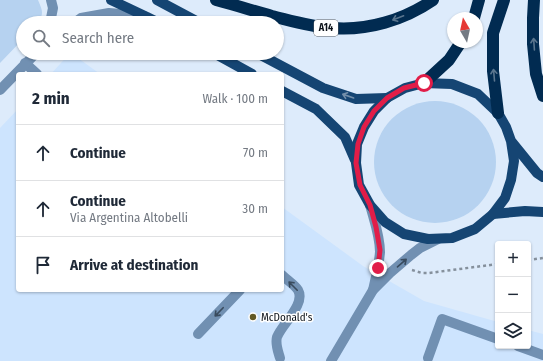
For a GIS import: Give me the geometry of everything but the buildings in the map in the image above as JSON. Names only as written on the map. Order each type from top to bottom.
[{"type":"highway","name":"A14","points":[[216,0],[273,16]]},
{"type":"highway","name":"A14","points":[[284,19],[314,26],[338,28],[376,25],[396,19],[422,8],[432,0]]},
{"type":"highway","points":[[476,12],[479,0]]},
{"type":"highway","points":[[498,113],[494,71],[493,33],[504,0]]},
{"type":"highway","points":[[534,0],[533,44],[536,74],[543,96]]},
{"type":"highway","points":[[424,83],[449,60],[457,48]]},
{"type":"main road","points":[[111,0],[147,16]]},
{"type":"main road","points":[[157,0],[187,16]]},
{"type":"main road","points":[[227,60],[248,72]]},
{"type":"main road","points":[[270,60],[323,88],[356,99],[387,98]]},
{"type":"main road","points":[[284,91],[316,109],[345,137],[356,163],[360,185],[370,205],[385,222],[404,234],[428,239],[452,238],[474,229],[493,214],[504,198],[512,180],[514,161],[512,142],[506,127],[498,113],[478,94],[452,84],[424,83],[404,88],[387,98],[374,111],[364,127],[358,144],[356,163]]},
{"type":"main road","points":[[512,142],[537,173],[543,177]]},
{"type":"main road","points":[[493,214],[525,211],[543,212]]},
{"type":"street","points":[[51,0],[53,8],[51,16]]},
{"type":"street","points":[[92,16],[109,13],[147,16]]},
{"type":"street","points":[[16,72],[27,60]]},
{"type":"street","points":[[32,60],[36,72]]},
{"type":"street","points":[[0,90],[16,72]]},
{"type":"street","points":[[370,205],[380,250],[373,290]]},
{"type":"street","points":[[331,361],[373,290],[411,255],[420,248],[438,239]]},
{"type":"street","points":[[280,358],[277,346],[278,337],[297,307],[300,295],[297,289],[284,278]]},
{"type":"street","points":[[198,334],[238,292]]},
{"type":"street","points":[[431,360],[442,319],[495,338]]},
{"type":"street","points":[[526,349],[543,355]]},
{"type":"path","points":[[531,260],[543,258]]},
{"type":"shaded area","points":[[0,0],[38,0],[41,7],[41,16],[16,16],[16,46],[0,63]]},
{"type":"shaded area","points":[[64,60],[81,60],[97,72],[53,72]]},
{"type":"shaded area","points":[[435,101],[458,105],[469,111],[478,119],[486,128],[492,139],[496,162],[492,185],[486,196],[478,205],[469,213],[458,219],[435,223],[412,219],[401,213],[392,205],[384,196],[378,185],[374,162],[378,139],[384,128],[392,119],[401,111],[412,105]]},
{"type":"shaded area","points":[[16,111],[16,292],[284,292],[284,208],[363,266],[424,301],[495,321],[495,349],[531,349],[531,331],[543,334],[543,361],[0,361],[0,128]]},
{"type":"place","name":"McDonald's","points":[[253,317]]},
{"type":"route","points":[[378,268],[380,250],[376,227],[370,205],[360,185],[356,163],[358,144],[364,127],[374,111],[387,98],[404,88],[424,83]]}]
